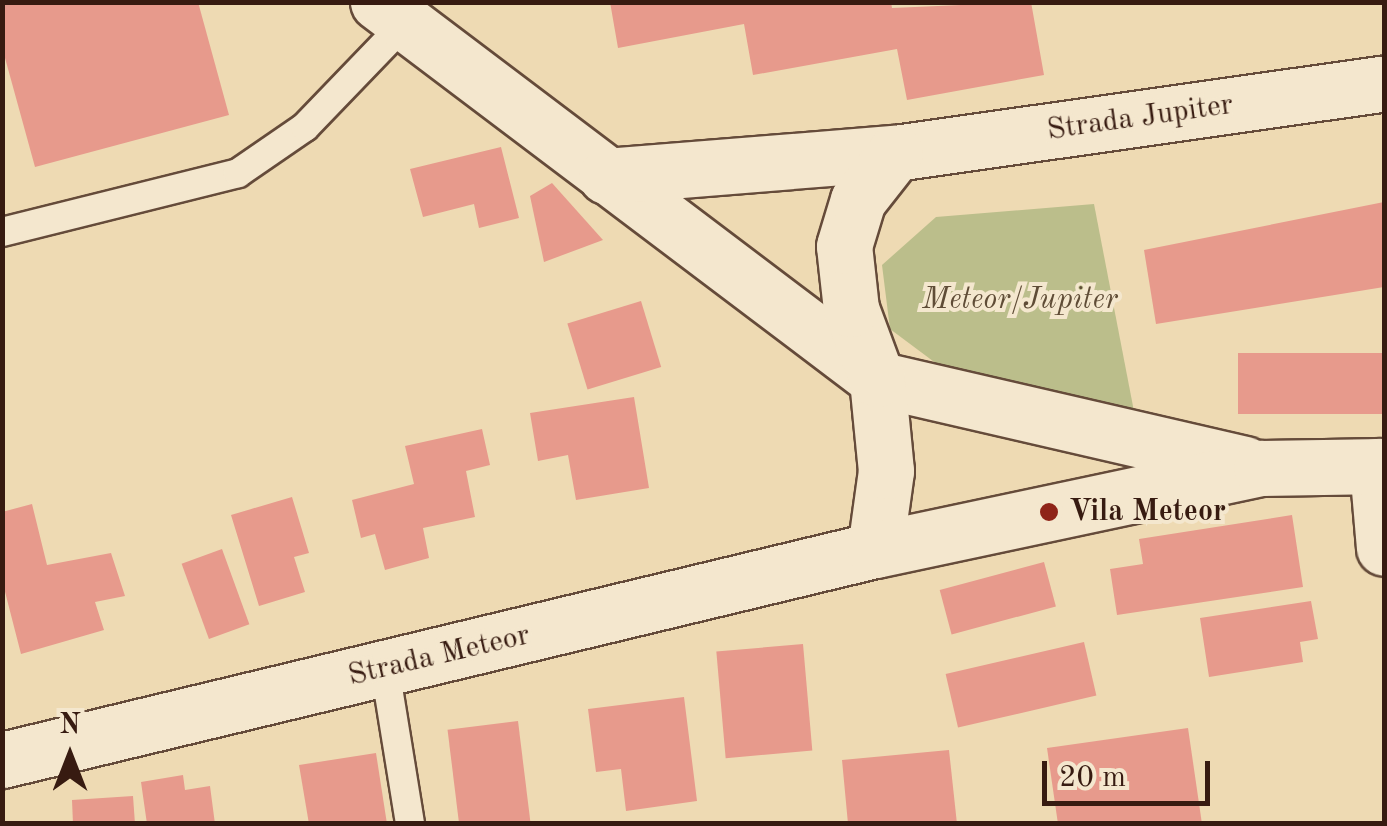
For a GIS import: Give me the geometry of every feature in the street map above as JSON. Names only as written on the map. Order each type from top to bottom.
[{"type":"street","points":[[391,12],[877,379],[1262,468]]},
{"type":"street","name":"Strada Jupiter","points":[[606,176],[895,152],[1384,83]]},
{"type":"street","points":[[875,550],[886,471],[877,379],[850,309],[844,246],[858,200],[895,152]]},
{"type":"street","points":[[1381,466],[1384,548]]},
{"type":"street","name":"Strada Meteor","points":[[2,760],[875,550],[1262,468],[1381,466]]},
{"type":"lane","points":[[2,232],[238,173],[304,128],[391,12]]},
{"type":"lane","points":[[385,670],[410,824]]},
{"type":"green space","name":"Meteor/Jupiter","points":[[1094,204],[1137,427],[953,376],[890,329],[882,265],[936,217]]},
{"type":"building","points":[[2,2],[198,2],[229,115],[35,167],[2,47]]},
{"type":"building","points":[[610,2],[891,2],[892,8],[1031,2],[1044,75],[907,100],[897,49],[753,75],[744,24],[618,48]]},
{"type":"building","points":[[501,147],[519,218],[479,228],[474,204],[423,217],[410,169]]},
{"type":"building","points":[[552,183],[603,240],[544,262],[530,196]]},
{"type":"building","points":[[1384,202],[1384,287],[1156,324],[1144,250]]},
{"type":"building","points":[[641,301],[661,367],[588,389],[567,324]]},
{"type":"building","points":[[1238,353],[1384,353],[1384,414],[1238,414]]},
{"type":"building","points":[[634,397],[649,488],[576,500],[568,455],[538,461],[530,413]]},
{"type":"building","points":[[482,429],[490,465],[466,471],[475,517],[423,528],[429,558],[385,570],[375,534],[361,538],[352,500],[414,484],[405,446]]},
{"type":"building","points":[[292,497],[309,553],[294,557],[305,592],[259,606],[231,515]]},
{"type":"building","points":[[32,504],[47,565],[111,553],[125,596],[95,602],[104,630],[21,654],[2,580],[2,512]]},
{"type":"building","points":[[1292,515],[1303,587],[1117,615],[1110,569],[1143,564],[1139,539]]},
{"type":"building","points":[[222,549],[249,624],[209,639],[182,564]]},
{"type":"building","points":[[1044,562],[1056,606],[952,634],[940,590]]},
{"type":"building","points":[[1311,601],[1318,639],[1300,642],[1303,662],[1209,677],[1200,618]]},
{"type":"building","points":[[1084,642],[1096,696],[958,728],[946,674]]},
{"type":"building","points":[[803,644],[812,751],[726,758],[716,652]]},
{"type":"building","points":[[684,697],[697,801],[626,811],[621,769],[596,772],[588,709]]},
{"type":"building","points":[[518,721],[531,824],[459,824],[448,730]]},
{"type":"building","points":[[1188,728],[1202,824],[1058,824],[1047,748]]},
{"type":"building","points":[[949,750],[957,824],[848,824],[842,760]]},
{"type":"building","points":[[376,753],[387,824],[309,824],[299,765]]},
{"type":"building","points":[[183,775],[185,790],[210,786],[215,824],[147,824],[141,782]]},
{"type":"building","points":[[133,796],[135,824],[73,824],[72,800]]},
{"type":"place","name":"Vila Meteor","points":[[1049,512]]}]
